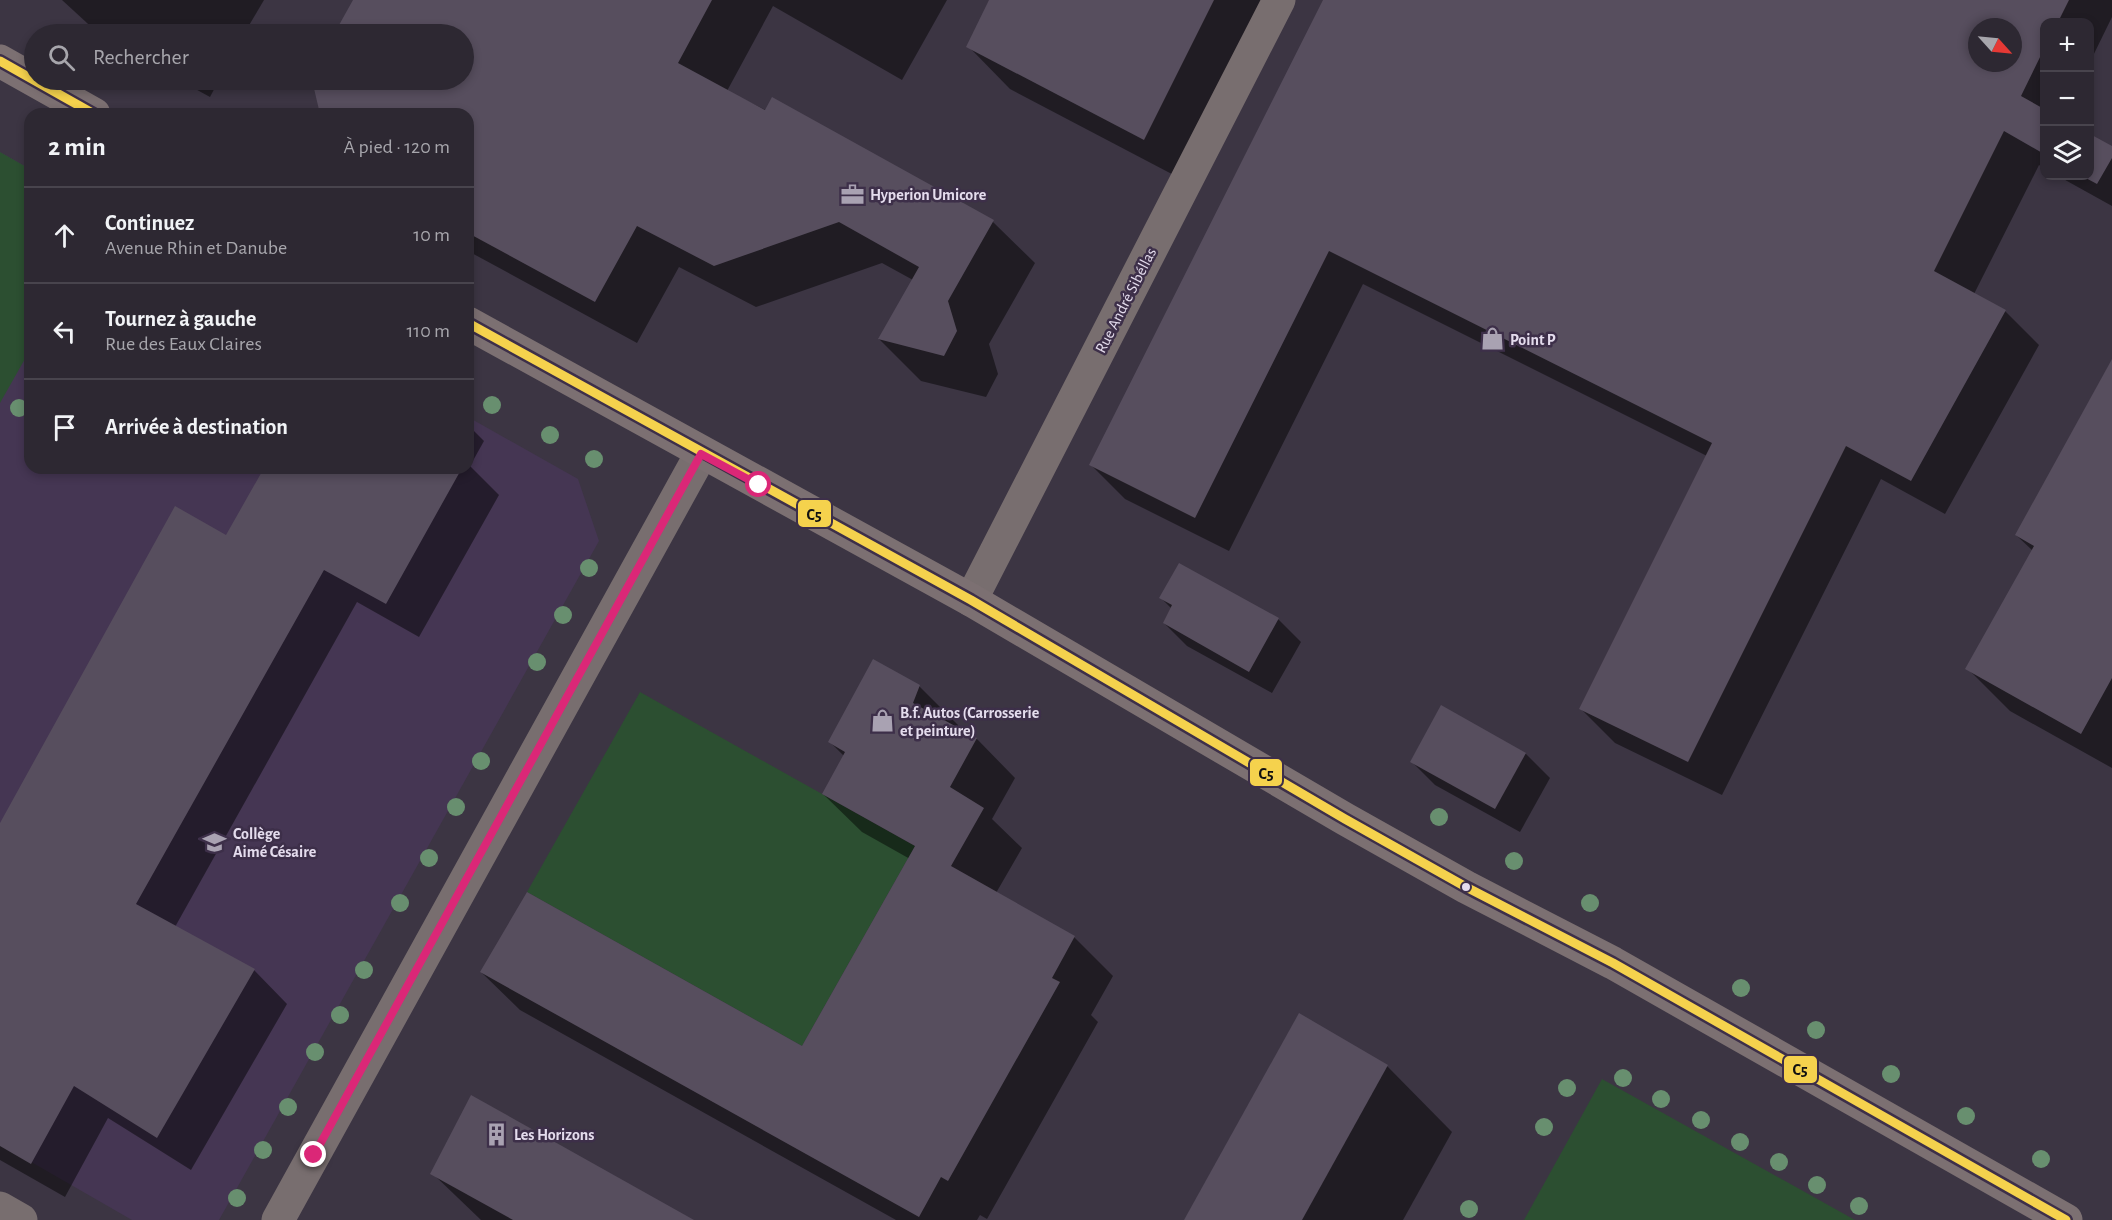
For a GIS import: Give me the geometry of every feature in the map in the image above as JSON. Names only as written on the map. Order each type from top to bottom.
[{"type":"street","name":"Rue André Sibéllas","points":[[971,600],[1279,0]]},
{"type":"street","points":[[0,61],[24,75]]},
{"type":"street","points":[[51,90],[83,108]]},
{"type":"street","points":[[474,326],[701,454],[971,600],[1365,831],[1466,887],[1613,963],[2066,1220]]},
{"type":"street","points":[[278,1220],[701,454]]},
{"type":"street","points":[[0,1208],[21,1220]]},
{"type":"shaded area","name":"Collège Aimé Césaire","points":[[0,152],[24,166],[24,474],[474,474],[474,420],[578,479],[599,541],[219,1220],[132,1220],[0,1144]]},
{"type":"green space","points":[[0,152],[24,166],[24,361],[0,403]]},
{"type":"green space","points":[[640,692],[915,846],[802,1046],[527,892]]},
{"type":"green space","points":[[1602,1079],[1855,1220],[1524,1220]]},
{"type":"building","points":[[353,0],[712,0],[678,63],[765,110],[772,97],[994,220],[948,301],[957,331],[944,356],[878,339],[919,267],[839,222],[714,266],[637,226],[595,302],[474,236],[474,108],[319,108],[314,90],[474,90],[474,24],[340,24]]},
{"type":"building","points":[[989,0],[1214,0],[1144,140],[966,47]]},
{"type":"building","points":[[1323,0],[2069,0],[2060,18],[2040,18],[2040,57],[2021,96],[2040,107],[2040,152],[2004,131],[1934,271],[2006,310],[1911,481],[1846,446],[1688,762],[1579,709],[1712,443],[1329,251],[1195,518],[1089,465]]},
{"type":"building","points":[[2094,136],[2112,146],[2112,158],[2097,184],[2090,180],[2094,180]]},
{"type":"building","points":[[2112,359],[2112,678],[2081,734],[1965,669],[2034,546],[2015,535]]},
{"type":"building","points":[[261,474],[459,474],[386,604],[324,570],[136,904],[255,969],[157,1138],[74,1086],[31,1164],[0,1146],[0,823],[175,506],[226,535]]},
{"type":"building","points":[[1179,563],[1279,618],[1249,672],[1163,623],[1172,605],[1159,598]]},
{"type":"building","points":[[873,659],[920,685],[913,703],[977,738],[950,787],[984,808],[951,866],[1075,936],[1052,978],[1060,982],[948,1181],[941,1177],[919,1217],[480,972],[527,892],[802,1046],[915,846],[822,794],[845,752],[828,742]]},
{"type":"building","points":[[1441,705],[1526,753],[1495,809],[1410,762]]},
{"type":"building","points":[[1299,1013],[1388,1065],[1302,1220],[1184,1220]]},
{"type":"building","name":"Les Horizons","points":[[471,1095],[694,1220],[513,1220],[430,1174]]},
{"type":"transit line","name":"C5","points":[[0,61],[24,75]]},
{"type":"transit line","name":"C5","points":[[51,90],[83,108]]},
{"type":"transit line","name":"C5","points":[[474,326],[971,600],[1345,819],[1466,887],[1613,963],[2066,1220]]},
{"type":"place","name":"Hyperion Umicore","points":[[852,194]]},
{"type":"place","name":"Point P","points":[[1492,339]]},
{"type":"place","name":"B.f. Autos (Carrosserie et peinture)","points":[[882,721]]},
{"type":"place","name":"Collège Aimé Césaire","points":[[215,842]]},
{"type":"place","name":"Les Horizons","points":[[496,1134]]},
{"type":"route","points":[[314,1155],[701,454],[759,485]]}]
